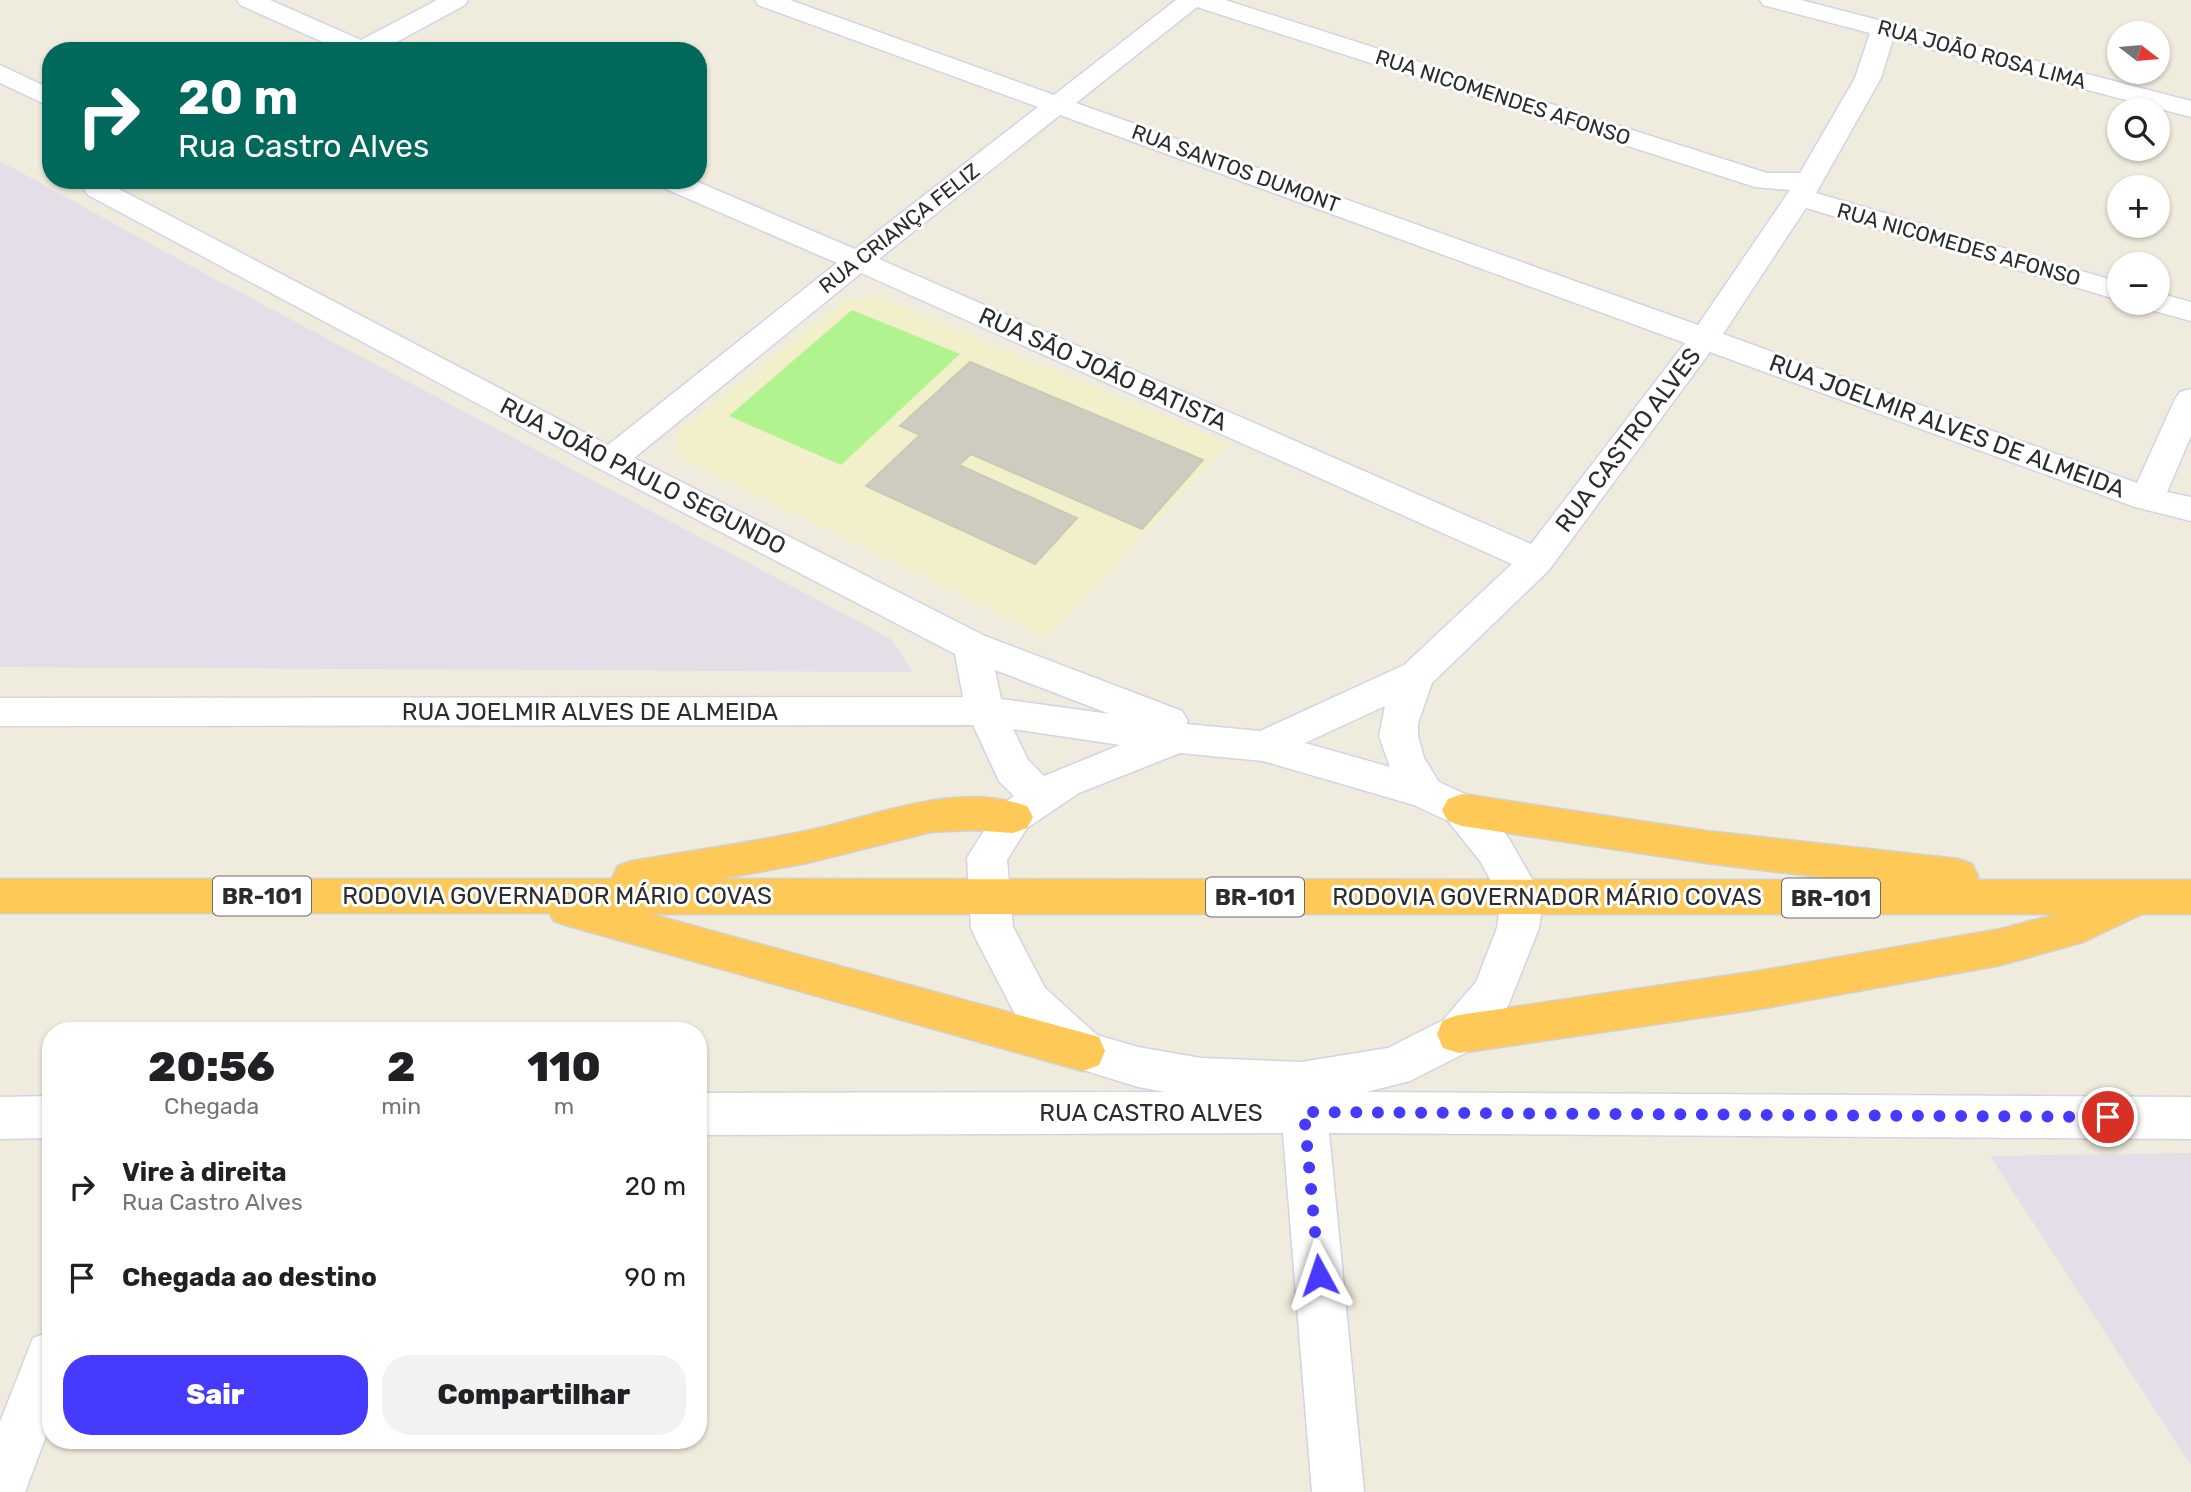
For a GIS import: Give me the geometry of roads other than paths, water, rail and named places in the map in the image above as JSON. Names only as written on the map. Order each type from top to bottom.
[{"type":"highway","points":[[523,896],[807,847],[931,816],[1028,807]]},
{"type":"highway","points":[[1462,810],[1706,847],[2141,897]]},
{"type":"highway","name":"RODOVIA GOVERNADOR MÁRIO COVAS","points":[[0,896],[2191,897]]},
{"type":"highway","points":[[523,896],[1083,1051]]},
{"type":"highway","points":[[1459,1034],[1759,990],[2001,947],[2068,929],[2141,897]]},
{"type":"street","points":[[249,0],[345,42]]},
{"type":"street","points":[[378,42],[456,0]]},
{"type":"street","name":"RUA SANTOS DUMONT","points":[[767,0],[1705,338]]},
{"type":"street","name":"RUA CRIANÇA FELIZ","points":[[610,460],[1191,0]]},
{"type":"street","name":"RUA NICOMENDES AFONSO","points":[[1200,0],[1765,181],[1804,190]]},
{"type":"street","name":"RUA JOÃO ROSA LIMA","points":[[1772,0],[2191,109]]},
{"type":"street","name":"RUA CASTRO ALVES","points":[[1263,746],[1417,675],[1537,561],[1705,338],[1804,190],[1868,78],[1884,28]]},
{"type":"street","points":[[0,73],[42,94]]},
{"type":"street","name":"RUA JOÃO PAULO SEGUNDO","points":[[98,189],[610,460],[972,646],[1219,740]]},
{"type":"street","name":"RUA SÃO JOÃO BATISTA","points":[[690,189],[1537,561]]},
{"type":"street","name":"RUA NICOMEDES AFONSO","points":[[1804,190],[2107,287]]},
{"type":"street","points":[[2170,306],[2191,312]]},
{"type":"street","name":"RUA JOELMIR ALVES DE ALMEIDA","points":[[1705,338],[2147,499],[2191,509]]},
{"type":"street","points":[[2147,499],[2191,399]]},
{"type":"street","points":[[972,646],[985,711],[1028,807]]},
{"type":"street","points":[[1417,675],[1399,715],[1397,738],[1409,770],[1425,793]]},
{"type":"street","name":"RUA JOELMIR ALVES DE ALMEIDA","points":[[0,712],[985,711],[1178,738]]},
{"type":"street","points":[[1178,738],[1219,740],[1263,746],[1425,793],[1462,810],[1494,849],[1522,898],[1518,928],[1493,993],[1459,1034],[1394,1067],[1303,1097],[1138,1067],[1083,1051],[1030,1001],[992,928],[987,858],[1028,807],[1065,782],[1178,738]]},
{"type":"street","points":[[1303,1097],[1338,1492]]},
{"type":"street","name":"RUA CASTRO ALVES","points":[[707,1115],[1303,1097],[2191,1118]]},
{"type":"street","points":[[0,1118],[42,1117]]},
{"type":"street","points":[[0,1488],[42,1379]]}]
